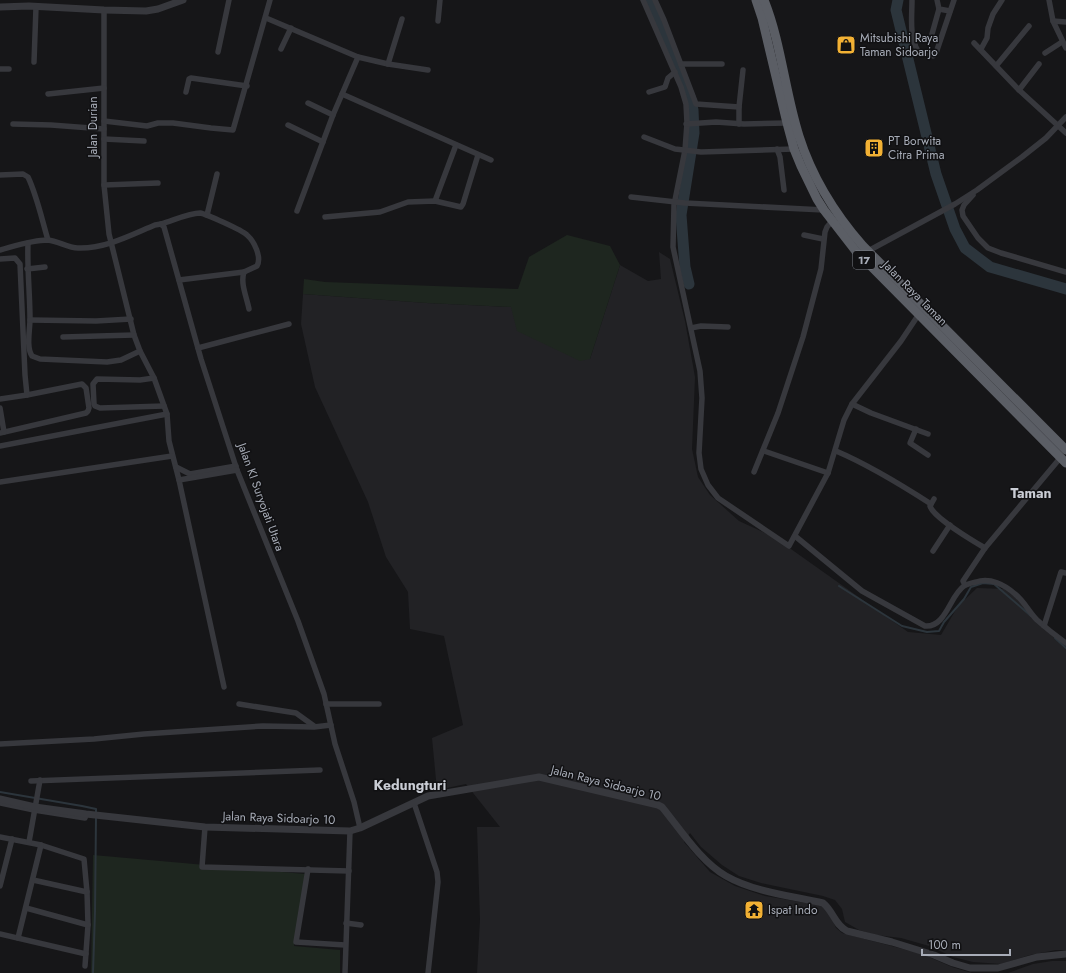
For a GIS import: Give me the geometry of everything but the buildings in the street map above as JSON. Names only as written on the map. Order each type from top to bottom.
[{"type":"highway","name":"Jalan Raya Taman","points":[[756,0],[762,18],[794,149],[809,183],[824,210],[855,250],[1064,457]]},
{"type":"highway","name":"Jalan Raya Taman","points":[[764,0],[773,29],[799,136],[825,196],[853,234],[868,251],[1064,457]]},
{"type":"street","points":[[0,7],[32,4],[104,10],[146,10],[158,9],[183,0]]},
{"type":"street","points":[[218,52],[229,0]]},
{"type":"street","points":[[104,121],[147,126],[158,122],[173,123],[233,130],[270,0]]},
{"type":"street","points":[[438,21],[440,0]]},
{"type":"street","points":[[643,0],[681,64],[696,104],[739,107]]},
{"type":"street","points":[[655,0],[674,72],[684,97],[691,124],[689,151],[680,202],[673,229],[673,247],[696,327],[702,386],[698,453],[701,469],[708,485],[718,498],[787,546],[790,544],[828,473],[836,451],[844,420],[852,404],[901,341],[919,314]]},
{"type":"street","points":[[912,0],[912,37],[914,45],[920,52],[933,56],[935,55],[954,0]]},
{"type":"street","points":[[932,34],[939,9],[937,0]]},
{"type":"street","points":[[981,49],[987,38],[989,24],[993,14],[1002,0]]},
{"type":"street","points":[[1049,0],[1053,21],[1066,48]]},
{"type":"street","points":[[32,4],[34,62]]},
{"type":"street","points":[[939,9],[950,11]]},
{"type":"street","name":"Jalan Durian","points":[[104,10],[104,185],[111,243],[134,335],[140,351],[154,378],[167,414],[172,456],[179,480],[224,687]]},
{"type":"street","points":[[266,18],[358,57],[388,64],[428,70]]},
{"type":"street","points":[[388,64],[402,19]]},
{"type":"street","points":[[1053,21],[1066,22]]},
{"type":"street","points":[[996,66],[1029,26]]},
{"type":"street","points":[[281,49],[291,28]]},
{"type":"street","points":[[1045,53],[1062,42]]},
{"type":"street","points":[[974,43],[1019,90],[1066,133]]},
{"type":"street","points":[[297,211],[333,115],[358,57]]},
{"type":"street","points":[[681,64],[722,64]]},
{"type":"street","points":[[1019,90],[1039,64]]},
{"type":"street","points":[[0,69],[9,69]]},
{"type":"street","points":[[739,124],[739,107],[743,70]]},
{"type":"street","points":[[650,92],[665,87],[670,75],[674,72]]},
{"type":"street","points":[[186,92],[189,79],[191,78],[246,86]]},
{"type":"street","points":[[48,94],[104,88]]},
{"type":"street","points":[[342,94],[491,160]]},
{"type":"street","points":[[308,103],[333,115]]},
{"type":"street","points":[[868,251],[978,190],[1046,138],[1066,117]]},
{"type":"street","points":[[691,124],[716,122],[739,124],[787,123]]},
{"type":"street","points":[[13,124],[104,129]]},
{"type":"street","points":[[288,125],[323,142]]},
{"type":"street","points":[[644,136],[665,146],[689,151],[794,149]]},
{"type":"street","points":[[104,139],[144,141]]},
{"type":"street","points":[[435,201],[456,145]]},
{"type":"street","points":[[777,149],[780,158],[784,190]]},
{"type":"street","points":[[325,217],[380,212],[408,202],[435,201],[461,207],[478,155]]},
{"type":"street","points":[[0,175],[23,174],[28,177],[39,206],[43,226],[48,240]]},
{"type":"street","points":[[206,215],[217,174]]},
{"type":"street","points":[[104,185],[158,183]]},
{"type":"street","points":[[978,190],[964,205],[962,210],[963,216],[978,238],[988,248],[1066,272]]},
{"type":"street","points":[[631,197],[680,202],[824,210]]},
{"type":"street","points":[[0,250],[48,240],[79,248],[111,243],[155,225],[194,214],[206,215],[244,232],[251,240],[258,253],[259,263],[257,266],[244,272],[179,280]]},
{"type":"street","points":[[754,472],[764,451],[778,413],[803,337],[821,269],[824,239],[827,227],[832,221]]},
{"type":"street","name":"Jalan KI Suryojati Utara","points":[[161,224],[165,230],[198,348],[236,468],[298,621],[326,704],[335,744],[354,802],[360,828]]},
{"type":"street","points":[[804,235],[824,239]]},
{"type":"street","points":[[28,243],[27,268],[30,320],[29,351],[34,358],[107,362],[121,360],[140,351]]},
{"type":"street","points":[[0,259],[15,258],[20,264],[24,376],[27,395]]},
{"type":"street","points":[[27,268],[45,267]]},
{"type":"street","points":[[244,272],[243,281],[249,309]]},
{"type":"street","points":[[30,320],[96,321],[131,319]]},
{"type":"street","points":[[198,348],[289,324]]},
{"type":"street","points":[[696,327],[728,328]]},
{"type":"street","points":[[63,337],[134,335]]},
{"type":"street","points":[[154,378],[97,379],[93,384],[94,404],[100,408],[164,406]]},
{"type":"street","points":[[0,399],[82,384],[86,388],[89,410],[86,413],[2,433],[0,408]]},
{"type":"street","points":[[852,404],[928,434]]},
{"type":"street","points":[[0,446],[167,414]]},
{"type":"street","points":[[916,429],[910,443],[928,455]]},
{"type":"street","points":[[764,451],[828,473]]},
{"type":"street","points":[[836,451],[858,461],[932,502],[930,507],[934,512],[950,525],[985,548]]},
{"type":"street","points":[[0,482],[172,456]]},
{"type":"street","points":[[964,585],[963,580],[985,548],[1064,457]]},
{"type":"street","points":[[176,467],[190,474],[236,468]]},
{"type":"street","points":[[179,480],[236,468]]},
{"type":"street","points":[[933,551],[950,525]]},
{"type":"street","points":[[794,537],[862,591],[925,626],[933,625],[940,620],[964,585],[989,580],[1015,594],[1044,626],[1066,643]]},
{"type":"street","points":[[1044,626],[1061,572],[1066,573]]},
{"type":"street","points":[[239,704],[296,713],[314,727]]},
{"type":"street","points":[[326,704],[379,704]]},
{"type":"street","points":[[0,744],[94,739],[263,726],[314,727],[331,725]]},
{"type":"street","points":[[31,781],[320,770]]},
{"type":"street","name":"Jalan Raya Sidoarjo 10","points":[[0,799],[35,807],[148,822],[205,827],[350,831],[360,828],[428,796],[438,793],[473,789],[539,777],[658,805],[662,807],[699,853],[726,876],[757,889],[823,902],[828,907],[836,922],[841,928],[847,931],[892,942],[970,968],[998,968],[1037,957],[1066,954]]},
{"type":"street","points":[[29,842],[39,793],[40,780]]},
{"type":"street","points":[[0,803],[35,807]]},
{"type":"street","points":[[414,803],[437,872],[438,882],[428,973]]},
{"type":"street","points":[[205,827],[202,868],[349,871]]},
{"type":"street","points":[[345,973],[350,831]]},
{"type":"street","points":[[0,837],[41,845],[84,859],[88,924],[86,966]]},
{"type":"street","points":[[0,886],[12,839]]},
{"type":"street","points":[[18,938],[41,845]]},
{"type":"street","points":[[308,869],[296,942],[346,945]]},
{"type":"street","points":[[32,880],[87,892]]},
{"type":"street","points":[[26,908],[88,924]]},
{"type":"street","points":[[346,924],[361,925]]},
{"type":"street","points":[[0,934],[86,954]]},
{"type":"shaded area","points":[[567,235],[610,246],[620,265],[590,359],[580,361],[517,331],[511,307],[427,303],[303,294],[304,279],[325,282],[518,289],[529,257]]},
{"type":"shaded area","points":[[659,252],[670,259],[685,321],[695,377],[692,449],[698,477],[710,495],[739,521],[774,537],[908,632],[941,635],[958,606],[977,588],[1006,589],[1066,643],[1066,950],[1056,950],[1030,955],[1001,964],[973,962],[953,957],[929,946],[901,938],[876,935],[859,930],[845,922],[842,909],[835,900],[823,896],[761,883],[739,876],[722,865],[701,847],[690,833],[684,842],[710,872],[735,886],[765,896],[824,906],[828,910],[836,928],[842,933],[922,954],[952,967],[972,973],[477,973],[480,920],[477,827],[500,827],[466,784],[437,790],[432,738],[463,725],[444,636],[410,629],[408,592],[386,557],[368,502],[315,387],[301,324],[303,294],[427,303],[512,307],[590,359],[620,265],[648,281],[661,279]]},
{"type":"shaded area","points":[[93,855],[305,874],[294,946],[340,950],[340,973],[91,973]]},
{"type":"shaded area","points":[[1052,961],[1066,961],[1066,973],[1008,973],[1033,964]]},
{"type":"waterway","points":[[649,0],[690,97],[693,110],[694,133],[681,215],[685,267],[689,284]]},
{"type":"waterway","points":[[898,0],[896,10],[936,174],[955,229],[965,248],[990,267],[1066,289]]},
{"type":"waterway","points":[[839,586],[902,626],[927,632],[939,631],[944,622],[964,599],[971,587],[983,583],[994,584],[1031,616]]},
{"type":"waterway","points":[[1055,638],[1066,648]]},
{"type":"waterway","points":[[0,792],[96,809],[96,813]]},
{"type":"waterway","points":[[93,973],[96,817]]},
{"type":"place","name":"Mitsubishi Raya Taman Sidoarjo","points":[[846,45]]},
{"type":"place","name":"PT Borwita Citra Prima","points":[[874,148]]},
{"type":"place","name":"Ispat Indo","points":[[754,910]]},
{"type":"district","name":"Taman","points":[[1031,493]]},
{"type":"district","name":"Kedungturi","points":[[410,785]]}]
